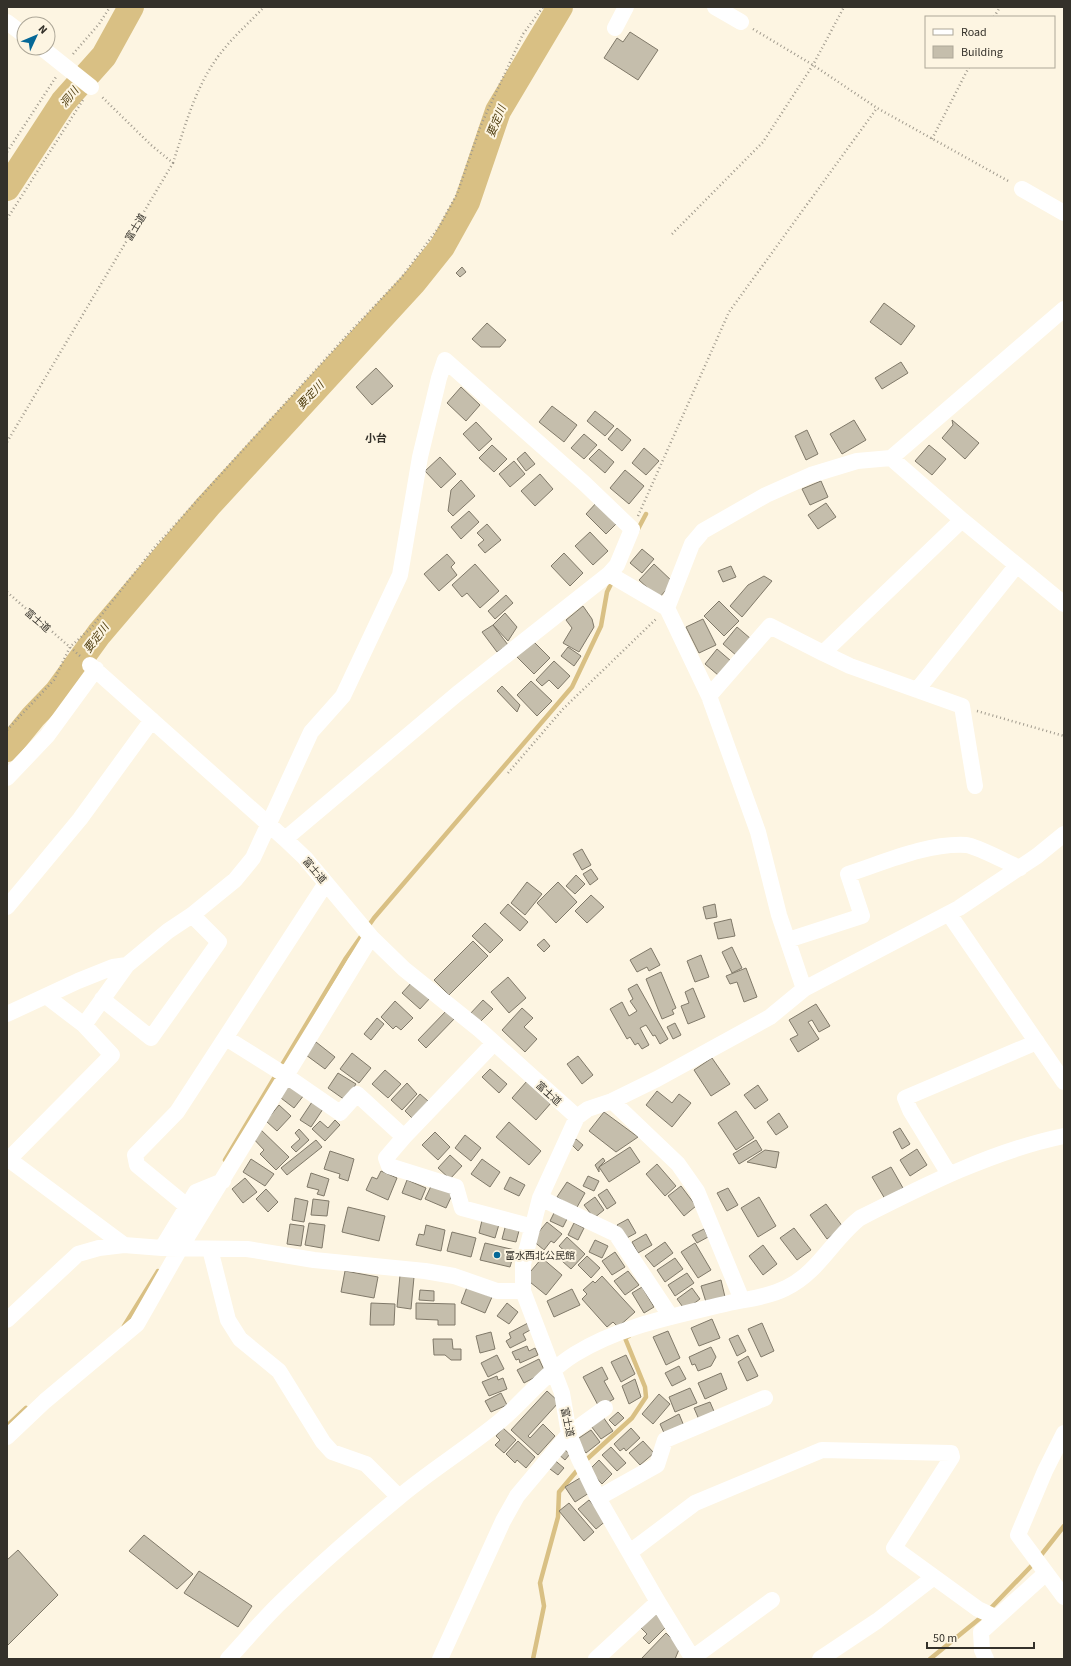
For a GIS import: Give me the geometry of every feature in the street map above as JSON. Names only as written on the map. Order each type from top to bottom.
[{"type":"street","points":[[615,28],[626,7]]},
{"type":"street","points":[[715,7],[741,22]]},
{"type":"street","points":[[7,22],[16,29]]},
{"type":"street","points":[[53,56],[91,87]]},
{"type":"street","points":[[1022,189],[1064,213]]},
{"type":"street","points":[[667,608],[692,544],[703,531],[766,495],[811,475],[857,461],[891,458],[1064,309]]},
{"type":"street","points":[[84,1025],[126,965],[235,880],[253,858],[311,732],[344,696],[400,575],[420,457],[439,378],[445,360],[584,483],[632,529],[617,565],[609,574],[457,694],[285,839]]},
{"type":"street","points":[[891,458],[962,520],[1064,604]]},
{"type":"street","points":[[823,653],[962,520]]},
{"type":"street","points":[[917,690],[1017,565]]},
{"type":"street","points":[[609,574],[667,608],[709,696],[758,832],[779,914],[804,989]]},
{"type":"street","points":[[709,696],[770,626],[850,666],[962,706],[975,786]]},
{"type":"street","name":"富士道","points":[[7,778],[47,736],[93,667],[285,839],[326,883],[370,937],[404,969],[494,1043],[576,1118],[540,1198],[523,1264],[523,1292],[554,1369],[562,1393],[569,1434],[582,1466],[598,1498],[692,1658]]},
{"type":"street","points":[[7,907],[80,819],[152,720]]},
{"type":"street","points":[[576,1118],[588,1109],[612,1101],[657,1079],[770,1017],[804,989],[949,914],[1020,868],[1064,834]]},
{"type":"street","points":[[788,940],[862,916],[848,874],[906,855],[936,848],[968,845],[1020,868]]},
{"type":"street","points":[[188,1206],[137,1165],[135,1155],[177,1112],[326,883]]},
{"type":"street","points":[[949,914],[1064,1082]]},
{"type":"street","points":[[102,999],[151,1038],[219,942],[192,915]]},
{"type":"street","points":[[7,1437],[44,1401],[137,1324],[181,1247],[223,1181],[285,1075],[370,937]]},
{"type":"street","points":[[7,1014],[92,975],[113,967],[126,965]]},
{"type":"street","points":[[46,996],[84,1025],[112,1055],[8,1159],[124,1245]]},
{"type":"street","points":[[226,1038],[285,1075],[340,1113],[357,1094],[404,1137]]},
{"type":"street","points":[[949,1174],[910,1110],[906,1098],[1037,1042]]},
{"type":"street","points":[[494,1043],[404,1137],[386,1158],[389,1166],[456,1187],[462,1208],[533,1227]]},
{"type":"street","points":[[612,1101],[678,1164],[696,1191],[742,1300]]},
{"type":"street","points":[[228,1659],[280,1602],[399,1497],[500,1421],[554,1369],[575,1354],[605,1338],[631,1328],[742,1300],[763,1297],[787,1288],[803,1278],[820,1262],[849,1227],[860,1218],[949,1174],[1014,1150],[1064,1136]]},
{"type":"street","points":[[162,1248],[196,1192],[223,1181]]},
{"type":"street","points":[[540,1198],[616,1234],[671,1317]]},
{"type":"street","points":[[7,1320],[78,1254],[99,1248],[124,1245],[162,1248],[247,1248],[314,1260],[425,1271],[454,1276],[497,1291],[523,1292]]},
{"type":"street","points":[[210,1249],[228,1320],[240,1339],[280,1371],[323,1442],[332,1452],[366,1464],[399,1497]]},
{"type":"street","points":[[598,1498],[657,1465],[665,1440],[765,1398]]},
{"type":"street","points":[[440,1659],[503,1521],[517,1496],[569,1434],[605,1408]]},
{"type":"street","points":[[1064,1433],[1045,1471],[1018,1535],[1064,1597]]},
{"type":"street","points":[[630,1552],[695,1503],[822,1450],[951,1453],[952,1457],[894,1548],[978,1609],[995,1617]]},
{"type":"street","points":[[986,1659],[982,1650],[981,1632],[995,1617],[1046,1573]]},
{"type":"street","points":[[820,1659],[877,1621],[934,1577]]},
{"type":"street","points":[[692,1658],[772,1600]]},
{"type":"street","points":[[596,1659],[658,1602]]},
{"type":"path","name":"富士道","points":[[7,442],[173,163],[193,102],[207,74],[223,49],[264,7]]},
{"type":"path","points":[[7,730],[54,680],[70,647],[92,627],[154,548],[348,334],[401,278],[439,227],[457,194],[481,125],[524,34],[543,7]]},
{"type":"path","points":[[672,234],[763,142],[812,65],[844,7]]},
{"type":"path","points":[[995,16],[1000,7]]},
{"type":"path","points":[[741,22],[812,65],[877,108],[1022,189]]},
{"type":"path","points":[[932,139],[968,68]]},
{"type":"path","points":[[7,219],[91,87],[151,145],[173,163]]},
{"type":"path","points":[[632,529],[729,312],[877,108]]},
{"type":"path","name":"富士道","points":[[7,592],[70,647]]},
{"type":"path","points":[[508,773],[563,709],[667,608]]},
{"type":"path","points":[[962,706],[1064,736]]},
{"type":"building","points":[[630,32],[658,50],[638,80],[604,58],[617,38],[623,42]]},
{"type":"building","points":[[462,267],[466,272],[460,277],[456,273]]},
{"type":"building","points":[[884,303],[915,326],[901,345],[870,322]]},
{"type":"building","points":[[487,323],[506,340],[500,347],[481,347],[472,339]]},
{"type":"building","points":[[901,362],[908,373],[882,389],[875,378]]},
{"type":"building","points":[[376,368],[393,386],[372,405],[356,387]]},
{"type":"building","points":[[461,387],[480,405],[466,421],[447,403]]},
{"type":"building","points":[[552,406],[577,425],[564,442],[539,422]]},
{"type":"building","points":[[595,411],[614,426],[605,436],[587,421]]},
{"type":"building","points":[[854,420],[866,440],[842,454],[830,434]]},
{"type":"building","points":[[952,420],[979,443],[965,459],[942,438],[953,425]]},
{"type":"building","points":[[476,422],[492,439],[479,451],[463,434]]},
{"type":"building","points":[[617,428],[631,440],[622,451],[608,439]]},
{"type":"building","points":[[807,430],[818,454],[806,460],[795,436]]},
{"type":"building","points":[[584,434],[597,445],[584,459],[571,448]]},
{"type":"building","points":[[492,445],[507,459],[494,472],[479,458]]},
{"type":"building","points":[[929,445],[946,459],[932,475],[915,461]]},
{"type":"building","points":[[644,448],[659,461],[646,475],[632,463]]},
{"type":"building","points":[[599,449],[614,462],[605,473],[589,459]]},
{"type":"building","points":[[525,452],[535,464],[526,471],[517,459]]},
{"type":"building","points":[[440,457],[456,474],[441,488],[425,471]]},
{"type":"building","points":[[514,461],[525,474],[510,487],[499,474]]},
{"type":"building","points":[[625,470],[644,486],[629,504],[610,488]]},
{"type":"building","points":[[540,474],[553,489],[535,506],[521,491]]},
{"type":"building","points":[[461,480],[475,496],[453,516],[448,511],[451,490]]},
{"type":"building","points":[[821,481],[828,497],[810,505],[802,489]]},
{"type":"building","points":[[598,501],[619,521],[606,534],[586,514]]},
{"type":"building","points":[[826,503],[836,517],[818,529],[808,515]]},
{"type":"building","points":[[469,511],[479,522],[461,539],[451,527]]},
{"type":"building","points":[[487,524],[501,540],[485,553],[478,545],[484,540],[477,533]]},
{"type":"building","points":[[590,532],[608,551],[593,565],[575,546]]},
{"type":"building","points":[[642,549],[654,559],[642,573],[630,563]]},
{"type":"building","points":[[564,553],[583,573],[570,586],[551,566]]},
{"type":"building","points":[[447,554],[455,563],[451,567],[457,575],[439,591],[424,574]]},
{"type":"building","points":[[475,564],[499,591],[480,608],[467,593],[462,597],[452,585]]},
{"type":"building","points":[[654,564],[673,582],[659,598],[639,580]]},
{"type":"building","points":[[731,566],[736,577],[723,582],[718,571]]},
{"type":"building","points":[[764,576],[772,581],[742,617],[730,606],[748,585]]},
{"type":"building","points":[[506,595],[513,603],[495,619],[488,611]]},
{"type":"building","points":[[719,601],[739,621],[724,636],[704,616]]},
{"type":"building","points":[[583,606],[592,619],[594,627],[579,652],[563,643],[572,628],[566,620]]},
{"type":"building","points":[[505,613],[517,627],[508,641],[493,625]]},
{"type":"building","points":[[703,619],[716,645],[699,653],[686,627]]},
{"type":"building","points":[[493,625],[508,645],[497,652],[482,632]]},
{"type":"building","points":[[737,627],[751,639],[737,656],[723,644]]},
{"type":"building","points":[[531,639],[550,658],[534,674],[515,655]]},
{"type":"building","points":[[568,647],[581,656],[574,666],[561,656]]},
{"type":"building","points":[[717,649],[731,661],[718,675],[705,664]]},
{"type":"building","points":[[554,661],[570,676],[558,689],[549,680],[542,686],[536,680]]},
{"type":"building","points":[[531,681],[552,701],[537,716],[517,695]]},
{"type":"building","points":[[502,686],[520,705],[517,712],[497,691]]},
{"type":"building","points":[[582,849],[591,865],[582,870],[573,854]]},
{"type":"building","points":[[591,869],[598,879],[590,885],[583,874]]},
{"type":"building","points":[[576,875],[585,884],[575,894],[566,886]]},
{"type":"building","points":[[527,882],[542,894],[525,915],[511,903]]},
{"type":"building","points":[[558,882],[577,902],[556,923],[537,903]]},
{"type":"building","points":[[591,895],[604,907],[587,923],[575,911]]},
{"type":"building","points":[[508,904],[528,922],[520,931],[500,913]]},
{"type":"building","points":[[715,904],[717,917],[706,919],[703,907]]},
{"type":"building","points":[[731,919],[735,936],[718,939],[714,923]]},
{"type":"building","points":[[485,923],[503,940],[490,953],[472,936]]},
{"type":"building","points":[[544,939],[550,946],[544,952],[537,945]]},
{"type":"building","points":[[473,941],[488,956],[449,995],[434,980]]},
{"type":"building","points":[[732,947],[742,968],[732,973],[722,952]]},
{"type":"building","points":[[651,948],[660,965],[649,971],[647,967],[637,972],[630,960]]},
{"type":"building","points":[[701,955],[709,977],[695,982],[687,961]]},
{"type":"building","points":[[746,968],[757,997],[744,1002],[737,982],[730,984],[726,976]]},
{"type":"building","points":[[661,972],[676,1008],[672,1010],[674,1014],[662,1019],[646,979]]},
{"type":"building","points":[[508,977],[526,998],[509,1013],[491,992]]},
{"type":"building","points":[[413,981],[431,997],[420,1009],[402,993]]},
{"type":"building","points":[[637,984],[668,1039],[660,1044],[655,1035],[653,1036],[646,1025],[640,1028],[649,1045],[642,1049],[638,1043],[635,1045],[630,1037],[627,1039],[610,1009],[622,1002],[629,1016],[637,1011],[630,1001],[633,999],[628,989]]},
{"type":"building","points":[[693,988],[705,1017],[688,1024],[681,1006],[689,1003],[685,992]]},
{"type":"building","points":[[483,1000],[493,1009],[478,1024],[469,1015]]},
{"type":"building","points":[[395,1001],[413,1018],[401,1030],[396,1026],[393,1029],[381,1017]]},
{"type":"building","points":[[816,1004],[830,1026],[819,1032],[812,1020],[808,1022],[819,1039],[798,1052],[790,1039],[798,1035],[789,1020]]},
{"type":"building","points":[[522,1008],[533,1018],[524,1027],[537,1039],[525,1052],[502,1030]]},
{"type":"building","points":[[448,1009],[456,1017],[426,1048],[418,1040]]},
{"type":"building","points":[[377,1018],[384,1024],[371,1040],[364,1034]]},
{"type":"building","points":[[675,1023],[681,1035],[673,1039],[667,1027]]},
{"type":"building","points":[[316,1042],[335,1057],[325,1069],[306,1055]]},
{"type":"building","points":[[352,1053],[371,1068],[359,1083],[340,1069]]},
{"type":"building","points":[[578,1056],[593,1075],[582,1084],[567,1064]]},
{"type":"building","points":[[712,1058],[730,1084],[711,1096],[694,1070]]},
{"type":"building","points":[[490,1069],[507,1084],[499,1093],[482,1077]]},
{"type":"building","points":[[385,1070],[401,1084],[388,1098],[372,1084]]},
{"type":"building","points":[[338,1073],[356,1084],[345,1100],[328,1088]]},
{"type":"building","points":[[527,1081],[551,1103],[536,1120],[512,1098]]},
{"type":"building","points":[[287,1082],[304,1095],[294,1108],[277,1095]]},
{"type":"building","points":[[407,1083],[417,1094],[402,1110],[391,1100]]},
{"type":"building","points":[[758,1085],[768,1100],[755,1109],[744,1095]]},
{"type":"building","points":[[657,1091],[672,1103],[679,1094],[691,1103],[672,1127],[646,1105]]},
{"type":"building","points":[[420,1094],[428,1101],[412,1118],[405,1111]]},
{"type":"building","points":[[312,1102],[323,1109],[311,1127],[300,1120]]},
{"type":"building","points":[[279,1105],[291,1116],[277,1131],[266,1121]]},
{"type":"building","points":[[736,1111],[754,1138],[736,1150],[718,1123]]},
{"type":"building","points":[[604,1112],[638,1137],[616,1152],[589,1131]]},
{"type":"building","points":[[779,1113],[788,1127],[776,1135],[767,1122]]},
{"type":"building","points":[[335,1120],[340,1125],[325,1141],[312,1129],[320,1121],[328,1128]]},
{"type":"building","points":[[509,1122],[541,1151],[529,1165],[496,1137]]},
{"type":"building","points":[[259,1128],[289,1157],[276,1170],[260,1154],[264,1150],[251,1136]]},
{"type":"building","points":[[900,1128],[910,1144],[902,1149],[893,1132]]},
{"type":"building","points":[[299,1129],[309,1140],[296,1152],[291,1147],[300,1139],[295,1133]]},
{"type":"building","points":[[435,1132],[450,1147],[438,1160],[422,1145]]},
{"type":"building","points":[[465,1135],[481,1148],[471,1161],[455,1148]]},
{"type":"building","points":[[576,1139],[583,1145],[578,1151],[571,1144]]},
{"type":"building","points":[[316,1140],[322,1147],[287,1175],[281,1168]]},
{"type":"building","points":[[756,1140],[762,1150],[739,1164],[733,1154]]},
{"type":"building","points":[[630,1147],[640,1162],[609,1182],[599,1167]]},
{"type":"building","points":[[917,1149],[927,1165],[910,1176],[900,1160]]},
{"type":"building","points":[[765,1150],[779,1152],[776,1168],[747,1162]]},
{"type":"building","points":[[330,1151],[354,1159],[348,1181],[339,1178],[340,1174],[324,1169]]},
{"type":"building","points":[[450,1155],[462,1166],[450,1179],[438,1168]]},
{"type":"building","points":[[603,1158],[605,1161],[599,1167],[599,1172],[595,1165]]},
{"type":"building","points":[[251,1159],[274,1174],[265,1186],[243,1172]]},
{"type":"building","points":[[482,1159],[500,1172],[490,1187],[471,1174]]},
{"type":"building","points":[[657,1164],[676,1186],[665,1196],[646,1174]]},
{"type":"building","points":[[891,1167],[903,1188],[885,1199],[872,1177]]},
{"type":"building","points":[[381,1171],[397,1178],[388,1200],[366,1190],[372,1177],[377,1179]]},
{"type":"building","points":[[311,1173],[329,1179],[324,1196],[317,1194],[319,1190],[307,1187]]},
{"type":"building","points":[[588,1176],[599,1181],[594,1191],[583,1186]]},
{"type":"building","points":[[510,1177],[525,1185],[519,1196],[504,1189]]},
{"type":"building","points":[[245,1178],[257,1192],[243,1203],[232,1189]]},
{"type":"building","points":[[407,1180],[426,1188],[421,1200],[402,1193]]},
{"type":"building","points":[[567,1182],[585,1193],[576,1209],[557,1197]]},
{"type":"building","points":[[432,1184],[453,1193],[446,1208],[425,1199]]},
{"type":"building","points":[[681,1186],[696,1206],[684,1216],[668,1196]]},
{"type":"building","points":[[728,1188],[738,1205],[727,1211],[717,1193]]},
{"type":"building","points":[[266,1189],[278,1202],[268,1212],[256,1199]]},
{"type":"building","points":[[607,1189],[616,1203],[607,1209],[598,1195]]},
{"type":"building","points":[[595,1197],[604,1210],[594,1218],[584,1205]]},
{"type":"building","points":[[759,1197],[776,1226],[758,1237],[741,1208]]},
{"type":"building","points":[[295,1198],[308,1201],[304,1222],[292,1220]]},
{"type":"building","points":[[313,1199],[329,1201],[327,1216],[311,1215]]},
{"type":"building","points":[[826,1204],[843,1227],[827,1239],[810,1215]]},
{"type":"building","points":[[348,1207],[385,1216],[379,1241],[342,1232]]},
{"type":"building","points":[[555,1211],[568,1217],[563,1227],[550,1221]]},
{"type":"building","points":[[483,1216],[500,1221],[495,1238],[479,1233]]},
{"type":"building","points":[[628,1219],[636,1233],[625,1239],[617,1225]]},
{"type":"building","points":[[547,1222],[562,1234],[554,1243],[551,1241],[544,1250],[532,1240]]},
{"type":"building","points":[[309,1223],[325,1225],[322,1248],[305,1245]]},
{"type":"building","points":[[574,1223],[584,1228],[578,1240],[568,1235]]},
{"type":"building","points":[[290,1224],[304,1226],[301,1246],[287,1244]]},
{"type":"building","points":[[506,1224],[520,1227],[516,1242],[502,1239]]},
{"type":"building","points":[[426,1225],[445,1230],[441,1251],[416,1245],[419,1234],[424,1235]]},
{"type":"building","points":[[794,1228],[811,1250],[797,1260],[780,1238]]},
{"type":"building","points":[[704,1229],[708,1237],[697,1243],[692,1235]]},
{"type":"building","points":[[452,1232],[476,1238],[471,1257],[447,1251]]},
{"type":"building","points":[[646,1234],[652,1245],[638,1253],[632,1242]]},
{"type":"building","points":[[567,1237],[585,1254],[571,1269],[562,1261],[568,1254],[559,1246]]},
{"type":"building","points":[[595,1240],[608,1246],[602,1258],[589,1252]]},
{"type":"building","points":[[665,1242],[673,1253],[654,1267],[645,1256]]},
{"type":"building","name":"富水西北公民館","points":[[485,1243],[515,1250],[510,1267],[480,1260]]},
{"type":"building","points":[[695,1243],[711,1270],[698,1278],[681,1252]]},
{"type":"building","points":[[763,1245],[777,1264],[763,1275],[749,1256]]},
{"type":"building","points":[[615,1252],[625,1267],[612,1275],[602,1261]]},
{"type":"building","points":[[587,1256],[600,1268],[591,1278],[578,1265]]},
{"type":"building","points":[[542,1258],[562,1275],[546,1295],[525,1278]]},
{"type":"building","points":[[675,1258],[683,1269],[665,1282],[657,1270]]},
{"type":"building","points":[[345,1271],[378,1277],[374,1298],[341,1292]]},
{"type":"building","points":[[628,1271],[639,1285],[625,1295],[614,1281]]},
{"type":"building","points":[[687,1273],[694,1283],[675,1296],[668,1285]]},
{"type":"building","points":[[400,1275],[414,1277],[411,1309],[397,1307]]},
{"type":"building","points":[[602,1276],[635,1312],[618,1327],[613,1322],[607,1327],[582,1299],[587,1294],[583,1290],[593,1281],[595,1283]]},
{"type":"building","points":[[721,1280],[725,1297],[706,1302],[701,1286]]},
{"type":"building","points":[[467,1287],[492,1297],[485,1313],[461,1303]]},
{"type":"building","points":[[642,1287],[654,1307],[644,1313],[632,1293]]},
{"type":"building","points":[[692,1288],[700,1299],[685,1310],[677,1299]]},
{"type":"building","points":[[572,1289],[580,1305],[554,1317],[547,1301]]},
{"type":"building","points":[[420,1290],[434,1291],[434,1301],[419,1300]]},
{"type":"building","points":[[371,1303],[395,1304],[394,1325],[370,1325]]},
{"type":"building","points":[[416,1303],[455,1304],[455,1325],[438,1325],[438,1320],[416,1319]]},
{"type":"building","points":[[507,1303],[518,1312],[509,1324],[497,1316]]},
{"type":"building","points":[[712,1319],[720,1338],[699,1346],[691,1328]]},
{"type":"building","points":[[528,1323],[532,1329],[523,1334],[526,1340],[510,1348],[506,1341],[511,1338],[509,1333]]},
{"type":"building","points":[[762,1323],[774,1351],[761,1357],[748,1329]]},
{"type":"building","points":[[668,1331],[680,1358],[666,1365],[653,1337]]},
{"type":"building","points":[[491,1332],[495,1349],[480,1353],[476,1336]]},
{"type":"building","points":[[738,1335],[746,1351],[737,1356],[729,1339]]},
{"type":"building","points":[[433,1339],[452,1339],[453,1349],[461,1349],[461,1360],[451,1360],[445,1355],[434,1355]]},
{"type":"building","points":[[527,1346],[529,1351],[535,1348],[538,1355],[520,1363],[519,1359],[516,1360],[512,1352]]},
{"type":"building","points":[[711,1347],[716,1357],[711,1366],[698,1371],[695,1364],[692,1365],[689,1357]]},
{"type":"building","points":[[497,1355],[504,1369],[488,1377],[481,1363]]},
{"type":"building","points":[[626,1355],[635,1374],[621,1382],[611,1362]]},
{"type":"building","points":[[748,1356],[758,1376],[747,1381],[738,1362]]},
{"type":"building","points":[[539,1359],[545,1372],[524,1383],[517,1370]]},
{"type":"building","points":[[679,1366],[686,1379],[672,1386],[665,1373]]},
{"type":"building","points":[[602,1367],[608,1379],[604,1381],[614,1399],[599,1407],[583,1377]]},
{"type":"building","points":[[721,1373],[727,1389],[705,1399],[698,1383]]},
{"type":"building","points":[[497,1376],[498,1380],[503,1378],[507,1389],[489,1396],[482,1382]]},
{"type":"building","points":[[635,1379],[641,1397],[629,1404],[622,1386]]},
{"type":"building","points":[[690,1388],[697,1403],[675,1412],[669,1397]]},
{"type":"building","points":[[547,1391],[559,1402],[528,1436],[530,1438],[543,1424],[555,1436],[538,1455],[511,1430]]},
{"type":"building","points":[[501,1393],[507,1405],[491,1412],[485,1401]]},
{"type":"building","points":[[659,1394],[670,1404],[653,1424],[642,1414]]},
{"type":"building","points":[[710,1402],[716,1416],[700,1422],[694,1408]]},
{"type":"building","points":[[618,1412],[624,1418],[615,1426],[609,1420]]},
{"type":"building","points":[[679,1414],[684,1426],[665,1435],[660,1424]]},
{"type":"building","points":[[603,1417],[613,1431],[601,1439],[591,1426]]},
{"type":"building","points":[[503,1428],[516,1440],[504,1453],[495,1445],[500,1440],[496,1436]]},
{"type":"building","points":[[631,1428],[640,1438],[626,1451],[624,1448],[620,1451],[614,1444]]},
{"type":"building","points":[[591,1430],[600,1442],[586,1453],[576,1440]]},
{"type":"building","points":[[518,1441],[535,1457],[526,1468],[517,1460],[515,1463],[506,1454]]},
{"type":"building","points":[[643,1441],[654,1453],[640,1465],[629,1453]]},
{"type":"building","points":[[561,1447],[570,1454],[565,1460],[557,1453]]},
{"type":"building","points":[[611,1447],[626,1463],[617,1471],[602,1455]]},
{"type":"building","points":[[552,1458],[564,1468],[558,1475],[546,1466]]},
{"type":"building","points":[[599,1460],[612,1474],[602,1484],[589,1470]]},
{"type":"building","points":[[580,1478],[589,1493],[575,1502],[565,1487]]},
{"type":"building","points":[[589,1500],[607,1520],[596,1529],[578,1509]]},
{"type":"building","points":[[569,1503],[594,1532],[584,1541],[559,1511]]},
{"type":"building","points":[[144,1535],[193,1574],[177,1589],[129,1551]]},
{"type":"building","points":[[18,1550],[58,1595],[7,1646],[7,1560]]},
{"type":"building","points":[[199,1571],[252,1606],[238,1627],[184,1593]]},
{"type":"building","points":[[657,1612],[669,1624],[649,1644],[643,1638],[647,1634],[641,1628]]},
{"type":"building","points":[[666,1633],[680,1647],[675,1659],[641,1659]]},
{"type":"waterway","name":"洞川","points":[[7,188],[63,102],[104,56],[131,7]]},
{"type":"waterway","name":"要定川","points":[[7,749],[33,717],[57,692],[99,634],[208,506],[414,282],[442,247],[467,202],[498,111],[560,7]]},
{"type":"waterway","points":[[637,531],[646,514]]},
{"type":"waterway","points":[[225,1160],[346,958],[374,918],[572,687],[601,626],[607,592],[613,580]]},
{"type":"waterway","points":[[124,1326],[158,1271]]},
{"type":"waterway","points":[[533,1659],[544,1606],[540,1583],[558,1517],[559,1492],[585,1461],[632,1418],[646,1397],[645,1387],[625,1338],[629,1336]]},
{"type":"waterway","points":[[7,1426],[26,1408]]},
{"type":"waterway","points":[[989,1610],[1038,1559],[1064,1526]]},
{"type":"waterway","points":[[930,1659],[984,1615]]},
{"type":"place","name":"富水西北公民館","points":[[497,1255]]},
{"type":"district","name":"小台","points":[[376,438]]}]
